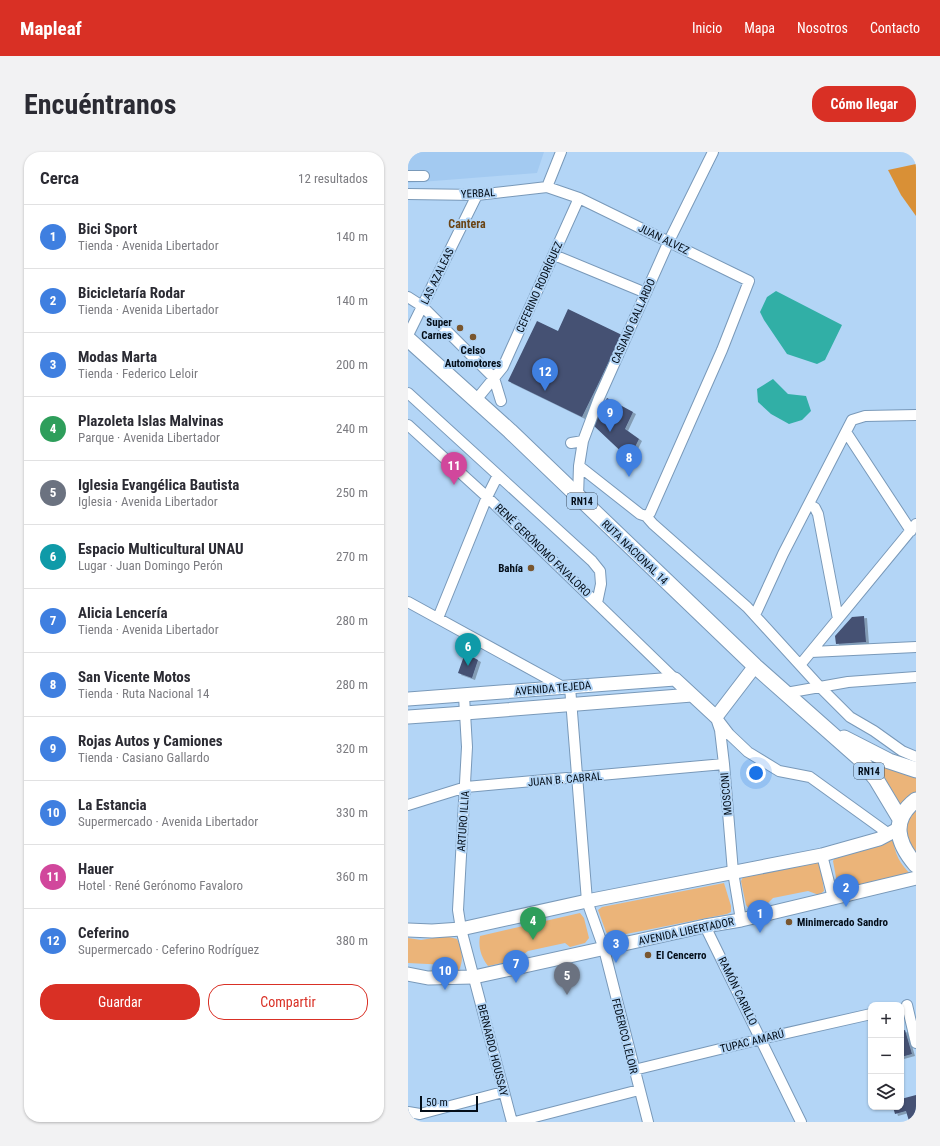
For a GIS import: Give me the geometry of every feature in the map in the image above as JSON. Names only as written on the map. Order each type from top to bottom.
[{"type":"highway","name":"RUTA NACIONAL 14","points":[[408,339],[476,400],[755,666],[859,758],[876,779],[899,838],[907,855],[916,865]]},
{"type":"highway","name":"RUTA NACIONAL 14","points":[[829,730],[889,761],[916,770]]},
{"type":"highway","points":[[895,827],[916,800]]},
{"type":"main road","points":[[675,679],[716,717],[755,666]]},
{"type":"main road","name":"AVENIDA TEJEDA","points":[[408,699],[675,679]]},
{"type":"main road","name":"AVENIDA TEJEDA","points":[[408,717],[692,695]]},
{"type":"main road","points":[[408,930],[432,931],[461,929],[587,901],[822,855],[879,839],[895,827]]},
{"type":"main road","name":"AVENIDA LIBERTADOR","points":[[408,974],[428,978],[474,977],[705,926],[741,920],[916,878]]},
{"type":"street","points":[[561,152],[547,187],[579,198]]},
{"type":"street","name":"CASIANO GALLARDO","points":[[578,497],[579,466],[583,440],[598,398],[669,241],[713,152]]},
{"type":"street","points":[[408,176],[424,176]]},
{"type":"street","name":"YERBAL","points":[[408,194],[477,195],[547,187]]},
{"type":"street","name":"LAS AZALEAS","points":[[408,336],[477,195]]},
{"type":"street","name":"JUAN ALVEZ","points":[[579,198],[749,281],[707,385],[650,513],[646,516]]},
{"type":"street","name":"CEFERINO RODRÍGUEZ","points":[[476,400],[503,367],[579,198]]},
{"type":"street","points":[[554,255],[646,293]]},
{"type":"street","points":[[408,297],[422,306],[494,378],[501,401]]},
{"type":"street","points":[[408,393],[592,561],[600,572],[601,584],[597,603]]},
{"type":"street","points":[[755,615],[783,554],[852,420],[865,416],[916,415]]},
{"type":"street","name":"RENÉ GERÓNOMO FAVALORO","points":[[408,425],[487,497],[675,679]]},
{"type":"street","points":[[800,665],[913,528],[846,432]]},
{"type":"street","points":[[571,443],[583,440]]},
{"type":"street","points":[[579,466],[640,514],[646,516],[652,524],[755,615],[820,687],[850,717],[874,731],[902,751],[916,757]]},
{"type":"street","points":[[438,618],[487,497],[498,475]]},
{"type":"street","points":[[809,504],[815,508],[818,514],[838,619]]},
{"type":"street","points":[[408,602],[567,687]]},
{"type":"street","points":[[811,652],[916,647]]},
{"type":"street","points":[[786,693],[848,682],[916,677]]},
{"type":"street","name":"FEDERICO LELOIR","points":[[567,687],[572,705],[587,901],[604,949],[648,1122]]},
{"type":"street","name":"ARTURO ILLIA","points":[[464,696],[467,747],[466,787],[458,910],[461,929],[474,977]]},
{"type":"street","points":[[716,717],[729,734],[748,752],[779,771],[810,776],[895,827]]},
{"type":"street","name":"MOSCONI","points":[[716,717],[720,730],[733,872],[741,920]]},
{"type":"street","name":"JUAN B. CABRAL","points":[[408,805],[466,787],[724,764]]},
{"type":"street","points":[[822,855],[833,898]]},
{"type":"street","name":"RAMÓN CARILLO","points":[[705,926],[801,1122]]},
{"type":"street","name":"BERNARDO HOUSSAY","points":[[474,977],[512,1122]]},
{"type":"street","points":[[908,1005],[916,1043]]},
{"type":"street","name":"TUPAC AMARÚ","points":[[634,1070],[868,1015]]},
{"type":"street","points":[[515,1122],[639,1090]]},
{"type":"street","points":[[408,1112],[420,1118],[504,1092]]},
{"type":"shaded area","points":[[408,152],[544,152],[537,173],[408,183]]},
{"type":"shaded area","points":[[916,164],[916,216],[901,195],[888,170]]},
{"type":"shaded area","points":[[776,291],[842,325],[825,360],[817,364],[787,354],[760,312],[767,297]]},
{"type":"shaded area","points":[[773,379],[788,394],[806,396],[811,411],[802,420],[789,424],[771,414],[758,402],[757,389]]},
{"type":"shaded area","points":[[853,748],[916,776],[916,794],[901,812]]},
{"type":"shaded area","points":[[916,809],[916,857],[908,847],[905,826]]},
{"type":"shaded area","points":[[893,837],[898,858],[912,875],[844,892],[838,888],[833,861],[836,856]]},
{"type":"shaded area","points":[[816,860],[821,868],[824,891],[819,895],[808,891],[773,898],[766,905],[751,911],[746,905],[741,881],[744,875]]},
{"type":"shaded area","points":[[724,883],[731,906],[731,912],[727,914],[611,937],[606,932],[598,910],[602,907]]},
{"type":"shaded area","points":[[580,913],[584,918],[589,938],[585,943],[570,947],[565,943],[528,951],[516,960],[488,966],[482,955],[479,944],[480,936]]},
{"type":"shaded area","points":[[445,936],[457,939],[459,943],[462,958],[459,970],[453,971],[447,965],[408,963],[408,938],[421,940]]},
{"type":"building","points":[[568,309],[622,335],[582,417],[508,381],[537,321],[558,331]]},
{"type":"building","points":[[607,398],[633,412],[625,429],[639,439],[629,459],[593,425]]},
{"type":"building","points":[[864,616],[866,642],[836,644],[835,636],[852,617]]},
{"type":"building","points":[[465,653],[478,660],[472,678],[458,673]]},
{"type":"building","points":[[904,1030],[912,1054],[904,1056],[904,1038]]},
{"type":"building","points":[[916,1095],[916,1119],[909,1121],[906,1111],[895,1114],[894,1110],[904,1110],[904,1098]]},
{"type":"place","name":"Super Carnes","points":[[460,328]]},
{"type":"place","name":"Celso Automotores","points":[[473,337]]},
{"type":"place","name":"Ceferino","points":[[545,391]]},
{"type":"place","name":"Rojas Autos y Camiones","points":[[610,432]]},
{"type":"place","name":"San Vicente Motos","points":[[629,477]]},
{"type":"place","name":"Hauer","points":[[454,485]]},
{"type":"place","name":"Bahía","points":[[531,568]]},
{"type":"place","name":"Espacio Multicultural UNAU","points":[[468,666]]},
{"type":"place","name":"Bicicletaría Rodar","points":[[846,907]]},
{"type":"place","name":"Minimercado Sandro","points":[[789,922]]},
{"type":"place","name":"Bici Sport","points":[[760,933]]},
{"type":"place","name":"Plazoleta Islas Malvinas","points":[[533,940]]},
{"type":"place","name":"El Cencerro","points":[[648,955]]},
{"type":"place","name":"Modas Marta","points":[[616,963]]},
{"type":"place","name":"Alicia Lencería","points":[[516,983]]},
{"type":"place","name":"La Estancia","points":[[445,990]]},
{"type":"place","name":"Iglesia Evangélica Bautista","points":[[567,995]]},
{"type":"district","name":"Cantera","points":[[467,224]]}]
